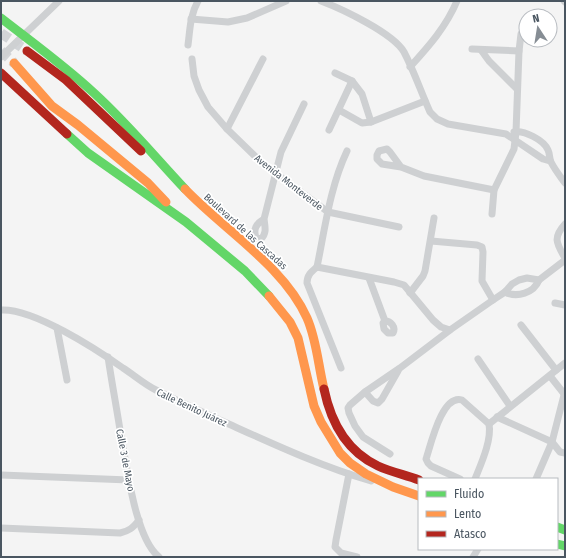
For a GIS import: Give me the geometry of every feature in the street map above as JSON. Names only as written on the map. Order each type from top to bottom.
[{"type":"main road","name":"Boulevard de las Cascadas","points":[[1,18],[62,64],[111,109],[179,184],[225,228],[266,260],[284,280],[300,303],[309,320],[315,338],[327,408],[342,436],[351,448],[363,457],[379,466],[418,480]]},
{"type":"main road","points":[[27,51],[66,80],[179,184]]},
{"type":"main road","points":[[14,63],[52,106],[78,125],[148,184],[186,222],[244,271],[266,292],[281,309],[298,338],[314,406],[321,422],[334,443],[350,463],[366,474],[393,487],[418,496]]},
{"type":"main road","points":[[1,73],[88,153],[186,222]]},
{"type":"street","points":[[1,57],[59,1]]},
{"type":"street","points":[[188,45],[191,19],[198,1]]},
{"type":"street","points":[[191,19],[228,22],[247,18],[274,3],[286,1]]},
{"type":"street","points":[[321,1],[329,2],[391,38],[403,51],[430,112],[437,119],[448,124],[506,134],[516,132],[533,136],[546,146],[549,151],[550,160],[565,184]]},
{"type":"street","points":[[410,67],[440,33],[457,1]]},
{"type":"street","points":[[492,214],[494,190],[514,149],[516,140],[519,48]]},
{"type":"street","points":[[472,49],[519,51]]},
{"type":"street","points":[[481,50],[489,61],[517,89]]},
{"type":"street","name":"Avenida Monteverde","points":[[192,59],[194,76],[198,90],[208,107],[227,129],[262,163],[328,212],[318,267]]},
{"type":"street","points":[[227,129],[263,59]]},
{"type":"street","points":[[335,73],[352,81],[362,94],[371,122]]},
{"type":"street","points":[[329,130],[352,81]]},
{"type":"street","points":[[339,110],[362,123],[371,122],[425,101]]},
{"type":"street","points":[[264,219],[281,152],[304,104]]},
{"type":"street","points":[[506,134],[543,159],[550,160]]},
{"type":"street","points":[[347,151],[338,170],[328,212],[399,227]]},
{"type":"street","points":[[401,167],[424,176],[494,190]]},
{"type":"street","points":[[410,293],[423,276],[431,241],[434,218]]},
{"type":"street","points":[[505,292],[514,294],[528,292],[533,289],[539,280],[565,259],[558,246],[556,238],[560,229],[565,224]]},
{"type":"street","points":[[431,241],[477,244],[482,247],[482,281],[493,300]]},
{"type":"street","points":[[341,368],[307,284],[307,277],[310,272],[318,267],[404,285],[433,320],[450,330]]},
{"type":"street","points":[[369,278],[385,321]]},
{"type":"street","points":[[390,454],[363,438],[349,413],[348,408],[350,405],[365,392],[400,368],[450,330],[505,292],[508,287],[518,280],[527,278],[539,280]]},
{"type":"street","points":[[555,303],[565,305]]},
{"type":"street","name":"Calle Benito Juárez","points":[[1,310],[17,311],[57,328],[108,358],[154,390],[272,444],[349,474],[393,487]]},
{"type":"street","points":[[521,325],[556,370]]},
{"type":"street","points":[[57,328],[67,380]]},
{"type":"street","name":"Calle 3 de Mayo","points":[[108,358],[129,480],[139,520],[147,542],[155,554],[159,557]]},
{"type":"street","points":[[478,359],[510,406]]},
{"type":"street","points":[[489,424],[565,363]]},
{"type":"street","points":[[365,392],[375,403],[380,402],[400,368]]},
{"type":"street","points":[[536,478],[552,442],[565,395],[550,376]]},
{"type":"street","points":[[458,478],[431,466],[426,459],[441,415],[446,407],[458,398],[489,424],[490,431],[488,440],[475,478]]},
{"type":"street","points":[[497,417],[552,442],[560,452],[565,453]]},
{"type":"street","points":[[349,474],[335,547],[341,553],[357,557]]},
{"type":"street","points":[[1,475],[129,480]]},
{"type":"street","points":[[1,528],[120,532],[128,531],[133,528],[139,520]]},
{"type":"tunnel","points":[[1,33],[27,51]]},
{"type":"tunnel","points":[[1,51],[14,63]]},
{"type":"traffic: fast","points":[[1,18],[60,64],[106,104],[185,189]]},
{"type":"traffic: fast","points":[[67,134],[88,153],[186,222],[245,271],[269,296]]},
{"type":"traffic: fast","points":[[558,527],[565,530]]},
{"type":"traffic: fast","points":[[558,544],[565,546]]},
{"type":"traffic: slow","points":[[14,63],[52,106],[78,125],[148,183],[166,202]]},
{"type":"traffic: slow","points":[[185,189],[269,265],[297,299],[307,318],[313,335],[324,389]]},
{"type":"traffic: slow","points":[[269,296],[290,322],[298,338],[314,406],[321,422],[340,453],[350,463],[366,474],[393,487],[418,496]]},
{"type":"traffic: jam","points":[[27,51],[66,80],[141,151]]},
{"type":"traffic: jam","points":[[1,73],[67,134]]},
{"type":"traffic: jam","points":[[324,389],[336,424],[342,435],[357,452],[378,466],[418,480]]}]
